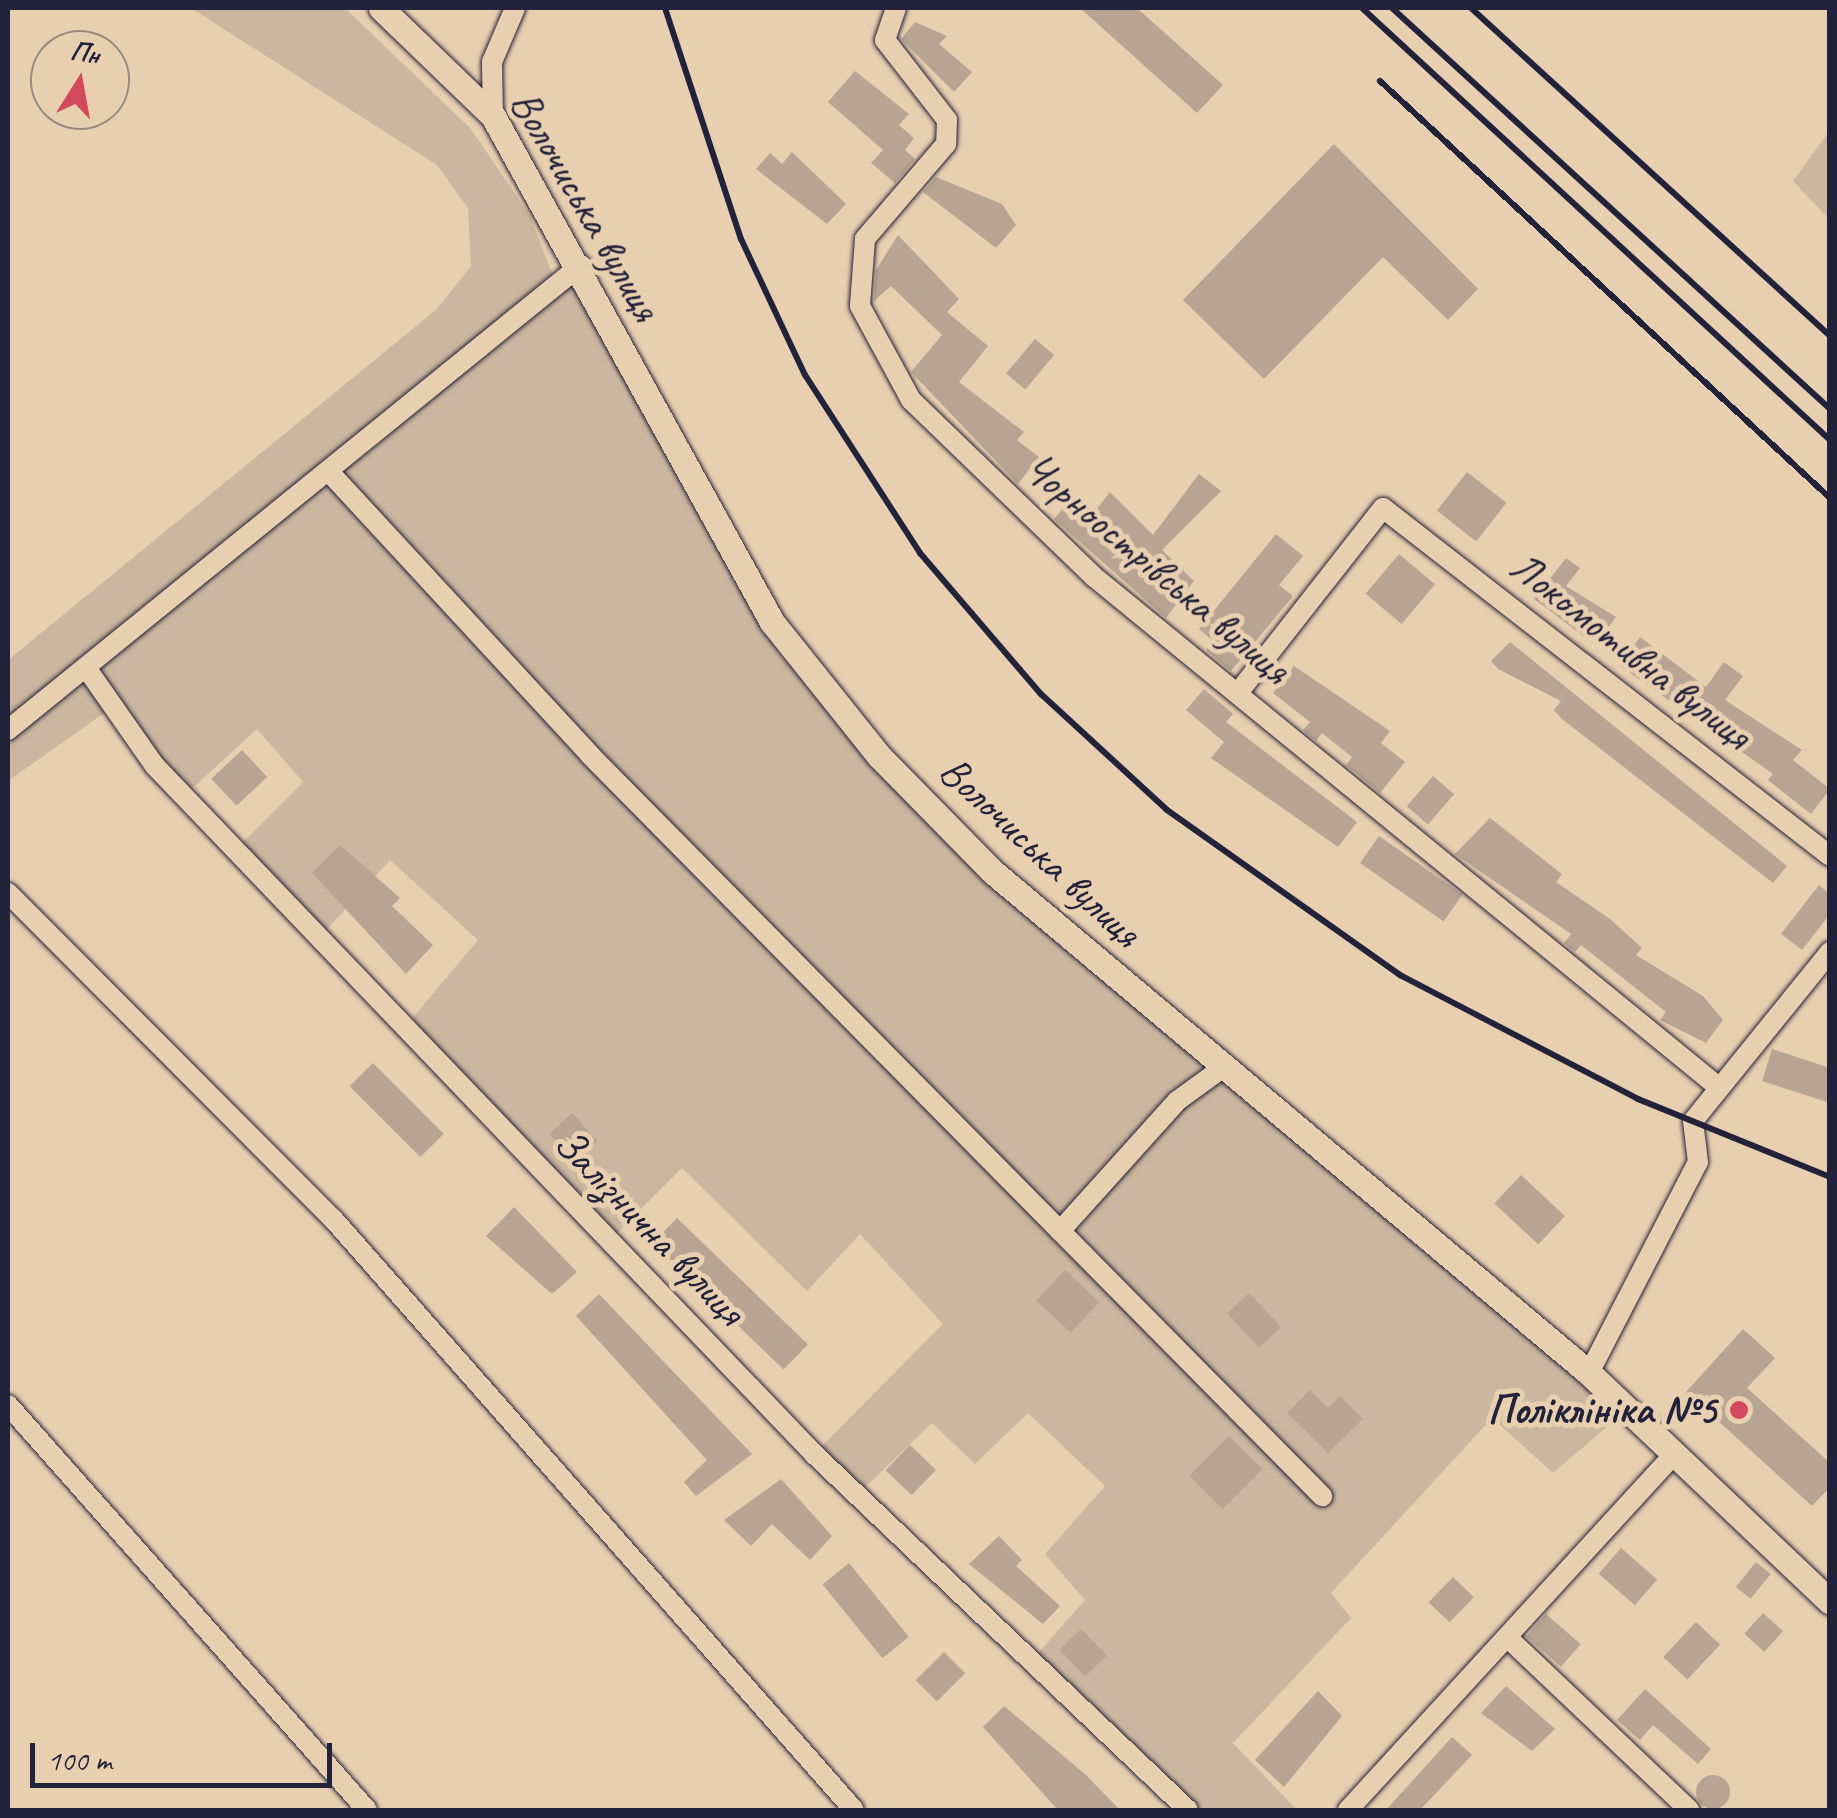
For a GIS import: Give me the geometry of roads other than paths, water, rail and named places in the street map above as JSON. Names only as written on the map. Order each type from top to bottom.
[{"type":"main road","name":"Волочиська вулиця","points":[[380,8],[493,116],[581,265],[692,485],[820,689],[993,872],[1221,1069],[1589,1373],[1830,1602]]},
{"type":"street","points":[[493,116],[492,62],[515,8]]},
{"type":"street","name":"Чорноострівська вулиця","points":[[896,8],[885,40],[947,120],[946,144],[865,239],[860,306],[872,335],[911,400],[1040,528],[1241,688],[1716,1084]]},
{"type":"street","points":[[8,730],[330,474],[581,265]]},
{"type":"street","points":[[330,474],[590,756],[1322,1496]]},
{"type":"street","name":"Локомотивна вулиця","points":[[1241,688],[1383,508],[1830,856]]},
{"type":"street","name":"Залізнична вулиця","points":[[87,669],[156,766],[826,1465],[1188,1810]]},
{"type":"street","points":[[8,892],[334,1220],[854,1810]]},
{"type":"street","points":[[1589,1373],[1698,1162],[1694,1121],[1716,1084],[1830,952]]},
{"type":"street","points":[[1060,1231],[1177,1100],[1221,1069]]},
{"type":"street","points":[[8,1405],[367,1810]]},
{"type":"street","points":[[1348,1810],[1674,1454]]},
{"type":"street","points":[[1508,1638],[1690,1810]]},
{"type":"railway","points":[[665,8],[741,239],[805,375],[920,553],[1041,694],[1167,810],[1400,975],[1638,1099],[1830,1177]]},
{"type":"railway","points":[[1362,8],[1830,440]]},
{"type":"railway","points":[[1392,8],[1830,409]]},
{"type":"railway","points":[[1471,8],[1830,336]]},
{"type":"railway","points":[[1380,81],[1830,498]]},
{"type":"place","name":"Поліклініка №5","points":[[1739,1410]]}]
